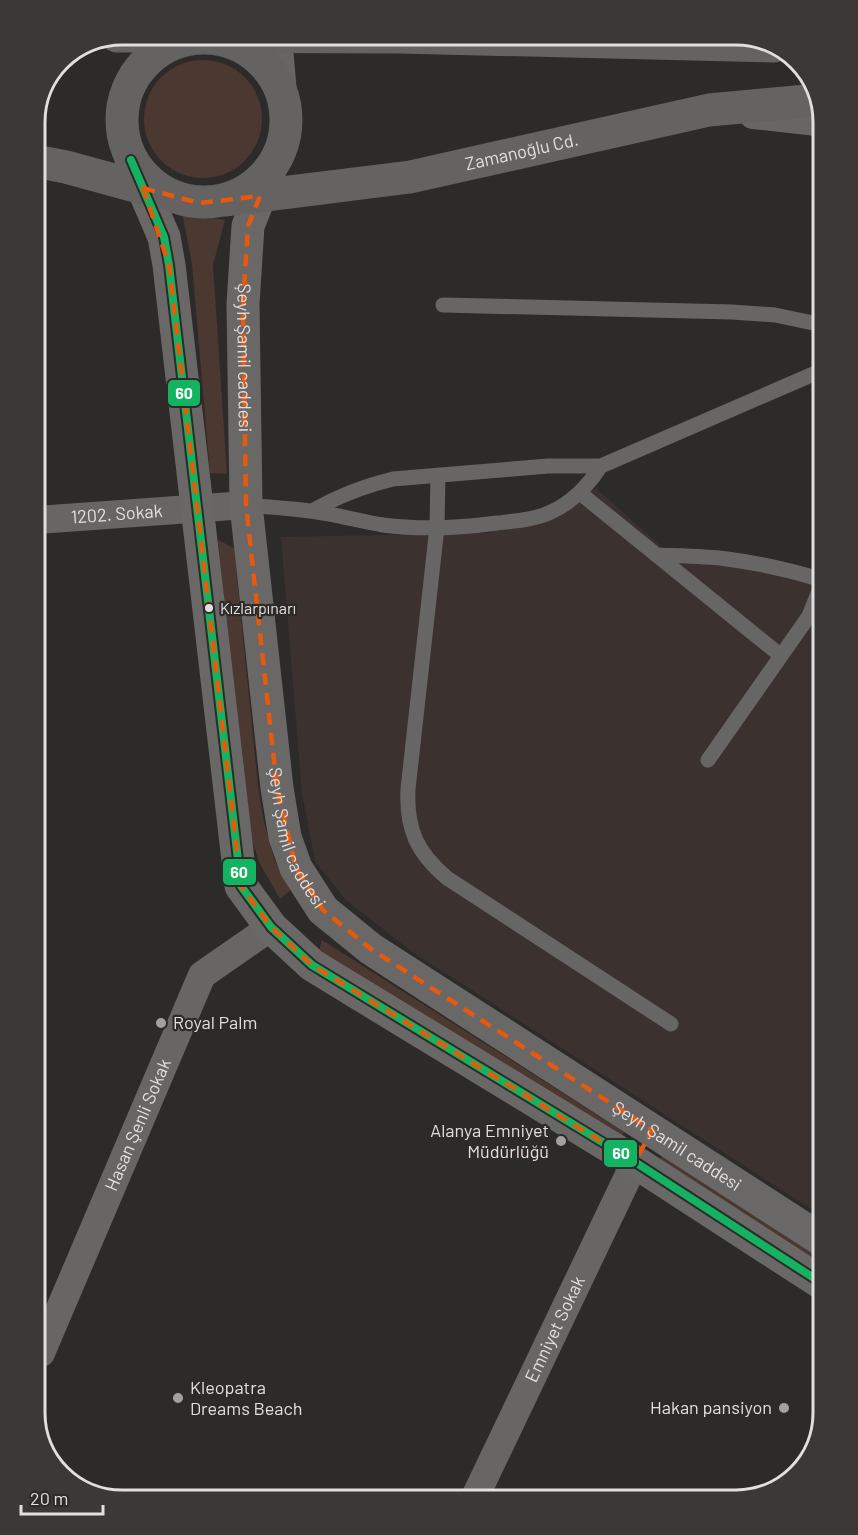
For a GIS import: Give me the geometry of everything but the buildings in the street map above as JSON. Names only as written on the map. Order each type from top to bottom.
[{"type":"highway","points":[[149,182],[122,134],[122,106],[131,80],[149,58],[169,45]]},
{"type":"highway","points":[[238,45],[251,51],[271,70],[283,94],[288,121],[283,147],[265,183]]},
{"type":"highway","name":"Zamanoğlu Cd.","points":[[149,182],[199,203],[226,200],[265,183],[410,177],[709,110],[810,101]]},
{"type":"highway","points":[[45,163],[149,182]]},
{"type":"main road","name":"Şeyh Şamil caddesi","points":[[149,182],[169,265],[241,886],[271,927],[312,965],[635,1162],[813,1278]]},
{"type":"main road","name":"Şeyh Şamil caddesi","points":[[265,183],[248,226],[243,304],[246,505],[277,788],[285,837],[296,868],[323,910],[371,949],[813,1234]]},
{"type":"main road","points":[[271,927],[323,910]]},
{"type":"main road","points":[[635,1162],[652,1130]]},
{"type":"street","points":[[279,45],[283,94]]},
{"type":"street","points":[[709,110],[813,122]]},
{"type":"street","name":"1202. Sokak","points":[[45,519],[246,505]]},
{"type":"street","name":"Hasan Şenli Sokak","points":[[45,1344],[202,975],[271,927]]},
{"type":"street","name":"Emniyet Sokak","points":[[478,1490],[635,1162]]},
{"type":"lane","points":[[443,305],[732,312],[775,315],[813,323]]},
{"type":"lane","points":[[312,511],[348,492],[393,479],[548,466],[601,466],[813,374]]},
{"type":"lane","points":[[246,505],[312,511],[383,525],[437,528],[476,526],[533,518],[550,512],[566,504],[580,493],[601,466]]},
{"type":"lane","points":[[438,475],[437,528],[408,789],[407,804],[413,834],[433,866],[447,878],[671,1024]]},
{"type":"lane","points":[[580,493],[780,655]]},
{"type":"lane","points":[[656,555],[747,562],[792,570],[813,577]]},
{"type":"lane","points":[[708,760],[809,616],[813,606]]},
{"type":"highlighted area","points":[[143,188],[199,203],[260,196],[248,226],[243,304],[246,505],[277,788],[296,868],[323,910],[371,949],[652,1130],[635,1162],[312,965],[271,927],[241,886],[169,265]]},
{"type":"shaded area","points":[[203,60],[225,65],[245,77],[257,97],[262,119],[257,141],[245,161],[225,173],[203,178],[181,173],[161,161],[149,141],[144,119],[149,97],[161,77],[181,65]]},
{"type":"shaded area","points":[[182,213],[225,220],[213,265],[227,474],[210,473],[192,264]]},
{"type":"shaded area","points":[[596,488],[665,550],[813,585],[813,1210],[411,951],[345,899],[315,861],[302,793],[281,537],[489,533],[550,514]]},
{"type":"shaded area","points":[[218,540],[234,548],[258,786],[264,822],[274,859],[291,890],[280,899],[259,862],[246,821]]},
{"type":"shaded area","points":[[322,940],[624,1132],[620,1140],[319,951]]},
{"type":"shaded area","points":[[662,1156],[813,1252],[813,1263],[657,1164]]},
{"type":"transit line","name":"60","points":[[131,160],[164,237],[169,265],[241,886],[271,927],[312,965],[635,1162],[813,1278]]},
{"type":"place","name":"Kızlarpınarı","points":[[209,608]]},
{"type":"place","name":"Royal Palm","points":[[161,1023]]},
{"type":"place","name":"Alanya Emniyet Müdürlüğü","points":[[561,1141]]},
{"type":"place","name":"Kleopatra Dreams Beach","points":[[178,1398]]},
{"type":"place","name":"Hakan pansiyon","points":[[784,1408]]}]
